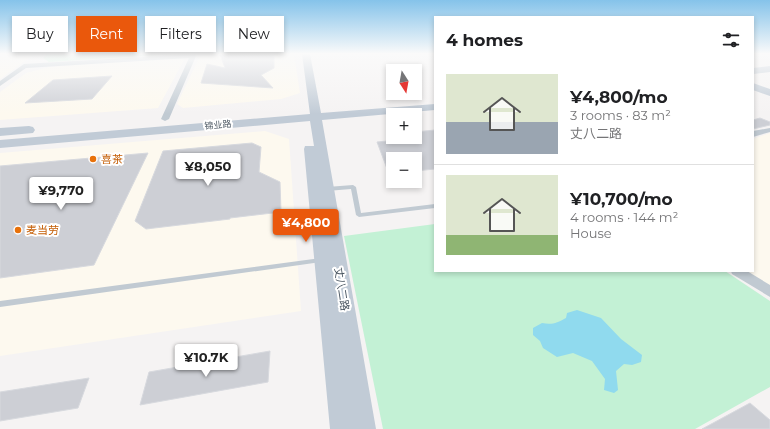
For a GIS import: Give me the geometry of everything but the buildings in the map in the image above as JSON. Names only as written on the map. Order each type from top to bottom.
[{"type":"street","points":[[0,84],[13,74]]},
{"type":"street","points":[[165,119],[186,74]]},
{"type":"street","name":"丈八二路","points":[[304,74],[327,189],[364,429]]},
{"type":"street","name":"丈八二路","points":[[308,74],[323,260],[343,429]]},
{"type":"street","points":[[754,81],[770,78]]},
{"type":"street","points":[[754,81],[770,89]]},
{"type":"street","points":[[754,86],[770,93]]},
{"type":"street","name":"锦业路","points":[[0,144],[311,112],[434,97]]},
{"type":"street","name":"锦业路","points":[[102,124],[165,119],[434,107]]},
{"type":"street","points":[[0,132],[39,129]]},
{"type":"street","points":[[754,134],[770,130]]},
{"type":"street","points":[[740,272],[770,292]]},
{"type":"lane","points":[[327,189],[353,187],[359,215],[434,206]]},
{"type":"lane","points":[[0,304],[323,260]]},
{"type":"shaded area","points":[[0,74],[7,74],[0,79]]},
{"type":"shaded area","points":[[25,74],[176,74],[158,108],[0,120],[0,92]]},
{"type":"shaded area","points":[[191,74],[297,74],[300,93],[281,99],[183,108],[177,104]]},
{"type":"shaded area","points":[[265,131],[289,139],[301,311],[0,356],[0,153]]},
{"type":"shaded area","points":[[770,133],[770,289],[744,272],[754,272],[754,139]]},
{"type":"green space","points":[[434,224],[434,272],[726,272],[770,301],[770,387],[695,429],[383,429],[344,236]]},
{"type":"water","points":[[577,310],[601,318],[621,339],[642,355],[641,362],[632,365],[624,364],[616,371],[618,390],[614,393],[604,390],[605,379],[592,361],[573,353],[557,357],[543,348],[540,341],[533,335],[533,328],[542,323],[552,324],[557,322],[566,318],[567,313]]},
{"type":"place","name":"喜茶","points":[[93,159]]},
{"type":"place","name":"麦当劳","points":[[18,230]]}]
